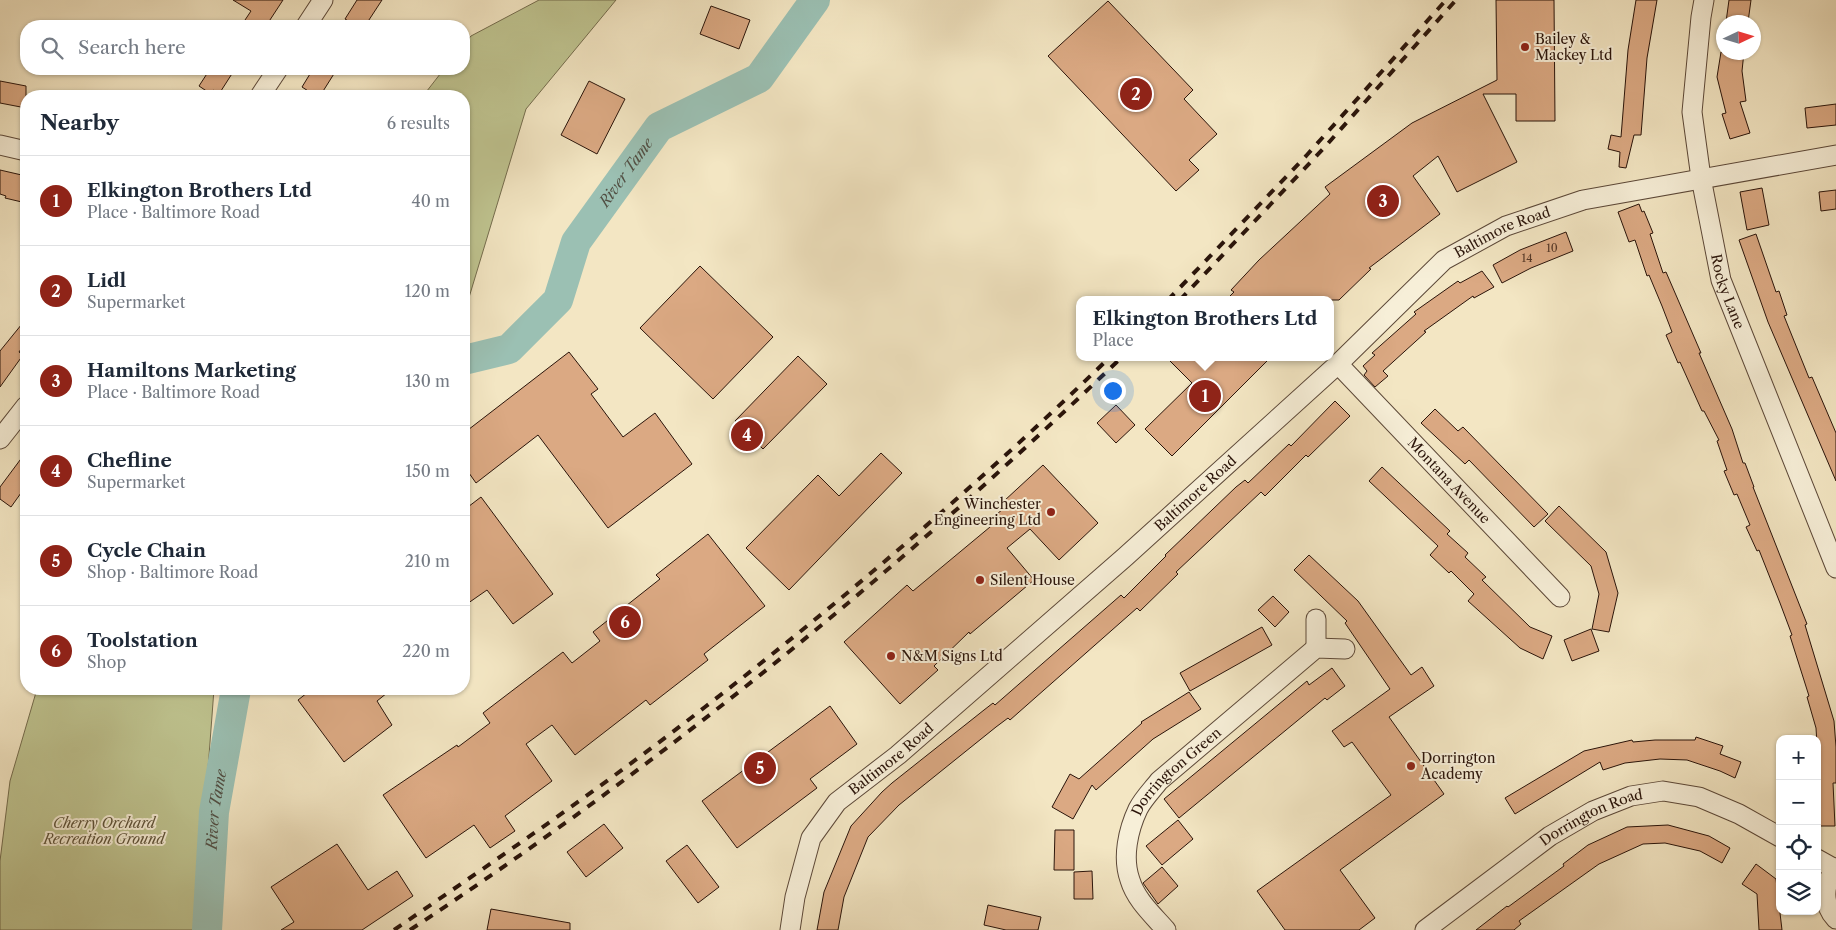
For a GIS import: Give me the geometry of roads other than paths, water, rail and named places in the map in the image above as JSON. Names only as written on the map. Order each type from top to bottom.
[{"type":"street","points":[[310,20],[323,0]]},
{"type":"street","name":"Rocky Lane","points":[[1704,0],[1692,112],[1701,178],[1720,280],[1836,568]]},
{"type":"street","points":[[264,90],[274,75]]},
{"type":"street","points":[[0,145],[20,150]]},
{"type":"street","name":"Baltimore Road","points":[[790,930],[795,897],[812,838],[837,802],[898,755],[1126,557],[1338,364],[1444,260],[1506,226],[1583,200],[1836,154]]},
{"type":"street","name":"Montana Avenue","points":[[1338,364],[1560,597]]},
{"type":"street","points":[[0,439],[20,414]]},
{"type":"street","points":[[1316,619],[1316,648],[1345,649]]},
{"type":"street","name":"Dorrington Green","points":[[1166,930],[1142,902],[1130,881],[1126,859],[1129,834],[1139,808],[1159,781],[1316,648]]},
{"type":"street","name":"Dorrington Road","points":[[1424,930],[1550,836],[1593,811],[1631,796],[1663,791],[1699,797],[1740,814],[1776,835]]},
{"type":"street","points":[[1821,861],[1835,868],[1826,884],[1826,902],[1836,919]]},
{"type":"waterway","name":"River Tame","points":[[470,359],[509,349],[558,300],[576,242],[659,127],[759,78],[815,0]]},
{"type":"waterway","name":"River Tame","points":[[207,930],[214,812],[235,695]]},
{"type":"railway","points":[[1172,296],[1306,156],[1446,0]]},
{"type":"railway","points":[[1184,296],[1323,149],[1456,0]]},
{"type":"railway","points":[[394,930],[590,793],[758,666],[912,538],[1013,449],[1106,361]]},
{"type":"railway","points":[[410,930],[505,866],[598,799],[779,660],[953,512],[1118,361]]},
{"type":"place","name":"Bailey & Mackey Ltd","points":[[1525,47]]},
{"type":"place","name":"Lidl","points":[[1136,94]]},
{"type":"place","name":"Hamiltons Marketing","points":[[1383,201]]},
{"type":"place","name":"Elkington Brothers Ltd","points":[[1205,396]]},
{"type":"place","name":"Chefline","points":[[747,435]]},
{"type":"place","name":"Winchester Engineering Ltd","points":[[1051,512]]},
{"type":"place","name":"Silent House","points":[[980,580]]},
{"type":"place","name":"Toolstation","points":[[625,622]]},
{"type":"place","name":"N&M Signs Ltd","points":[[891,656]]},
{"type":"place","name":"Dorrington Academy","points":[[1411,766]]},
{"type":"place","name":"Cycle Chain","points":[[760,768]]},
{"type":"park label","name":"Cherry Orchard Recreation Ground","points":[[104,832]]}]
